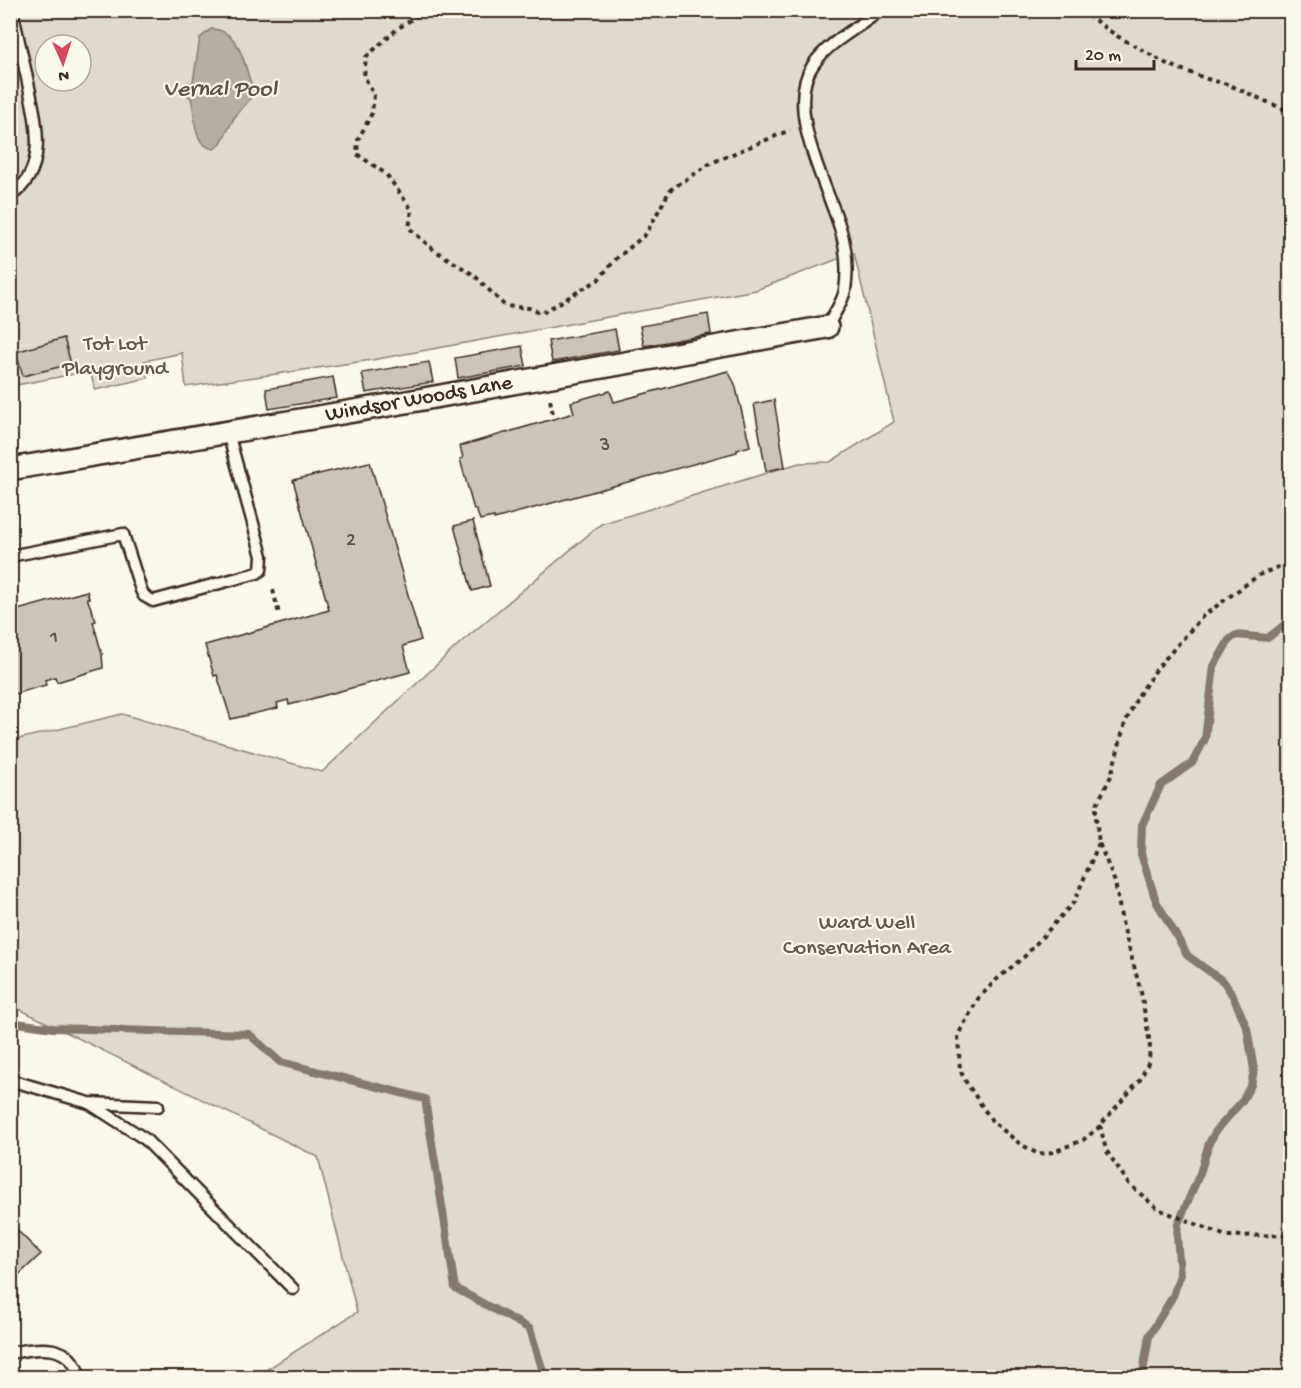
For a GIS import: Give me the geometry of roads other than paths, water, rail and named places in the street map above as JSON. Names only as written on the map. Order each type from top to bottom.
[{"type":"street","name":"Windsor Woods Lane","points":[[10,469],[228,433],[827,327]]},
{"type":"lane","points":[[10,196],[25,186],[34,165],[37,145],[36,119],[12,10]]},
{"type":"lane","points":[[827,327],[844,293],[846,268],[840,227],[813,152],[805,115],[804,88],[810,70],[821,56],[880,10]]},
{"type":"lane","points":[[10,556],[123,534],[141,590],[144,596],[153,602],[257,573],[261,570],[262,556],[228,433]]},
{"type":"lane","points":[[10,1080],[89,1103],[158,1106]]},
{"type":"lane","points":[[89,1103],[145,1139],[164,1155],[293,1288]]},
{"type":"lane","points":[[10,1353],[39,1348],[57,1350],[67,1354],[78,1368],[80,1377]]},
{"type":"water","name":"Vernal Pool","points":[[211,29],[221,31],[236,43],[253,89],[250,99],[234,118],[220,145],[214,149],[201,141],[196,128],[191,98],[180,90],[179,85],[193,82],[200,38]]},
{"type":"waterway","points":[[1142,1378],[1149,1336],[1173,1296],[1180,1275],[1178,1224],[1200,1173],[1209,1143],[1216,1131],[1242,1101],[1251,1085],[1254,1070],[1247,1028],[1233,996],[1224,982],[1188,956],[1156,901],[1141,854],[1142,825],[1161,785],[1192,763],[1205,739],[1214,666],[1229,640],[1236,635],[1268,638],[1290,620]]},
{"type":"waterway","points":[[10,1022],[53,1028],[249,1034],[280,1062],[425,1099],[455,1288],[530,1329],[545,1378]]},
{"type":"park label","name":"Tot Lot Playground","points":[[115,358]]},
{"type":"park label","name":"Ward Well Conservation Area","points":[[867,936]]}]
